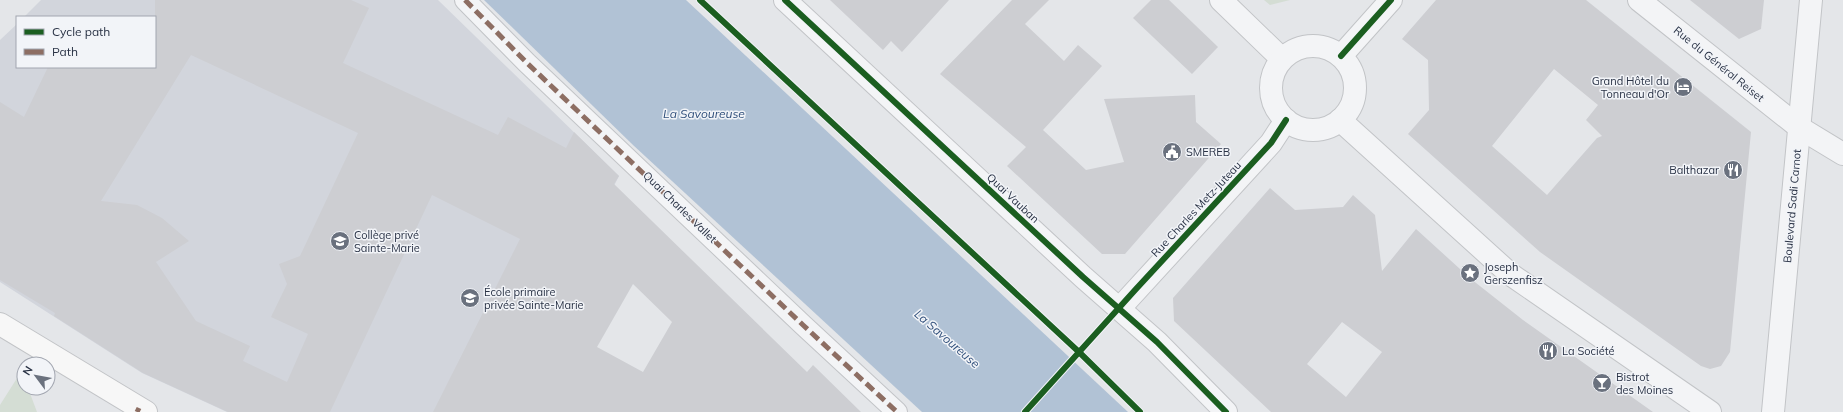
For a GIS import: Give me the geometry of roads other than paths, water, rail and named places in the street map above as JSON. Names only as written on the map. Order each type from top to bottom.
[{"type":"main road","points":[[0,324],[141,411]]},
{"type":"street","name":"Quai Charles Vallet","points":[[465,0],[527,63],[803,325],[897,412]]},
{"type":"street","name":"Quai Vauban","points":[[785,0],[1156,342],[1226,412]]},
{"type":"street","points":[[1221,0],[1282,59]]},
{"type":"street","points":[[1341,56],[1391,0]]},
{"type":"street","name":"Rue du Général Reiset","points":[[1639,0],[1800,128],[1843,154]]},
{"type":"street","name":"Boulevard Sadi Carnot","points":[[1773,412],[1811,0]]},
{"type":"street","points":[[1305,46],[1318,46],[1330,49],[1341,56],[1350,67],[1355,81],[1355,95],[1350,109],[1340,120],[1331,126],[1314,130],[1296,126],[1286,120],[1277,110],[1272,97],[1271,84],[1275,70],[1282,59],[1293,51],[1305,46]]},
{"type":"street","name":"Rue Charles Metz-Juteau","points":[[1119,309],[1271,144],[1286,120]]},
{"type":"street","points":[[1340,120],[1510,274],[1710,412]]},
{"type":"water","name":"La Savoureuse","points":[[484,0],[686,0],[1128,412],[922,412],[633,145]]},
{"type":"place","name":"Grand Hôtel du Tonneau d'Or","points":[[1683,87]]},
{"type":"place","name":"SMEREB","points":[[1172,152]]},
{"type":"place","name":"Balthazar","points":[[1733,170]]},
{"type":"place","name":"Collège privé Sainte-Marie","points":[[340,241]]},
{"type":"place","name":"Joseph Gerszenfisz","points":[[1470,273]]},
{"type":"place","name":"École primaire privée Sainte-Marie","points":[[470,298]]},
{"type":"place","name":"La Société","points":[[1548,351]]},
{"type":"place","name":"Bistrot des Moines","points":[[1602,383]]}]
